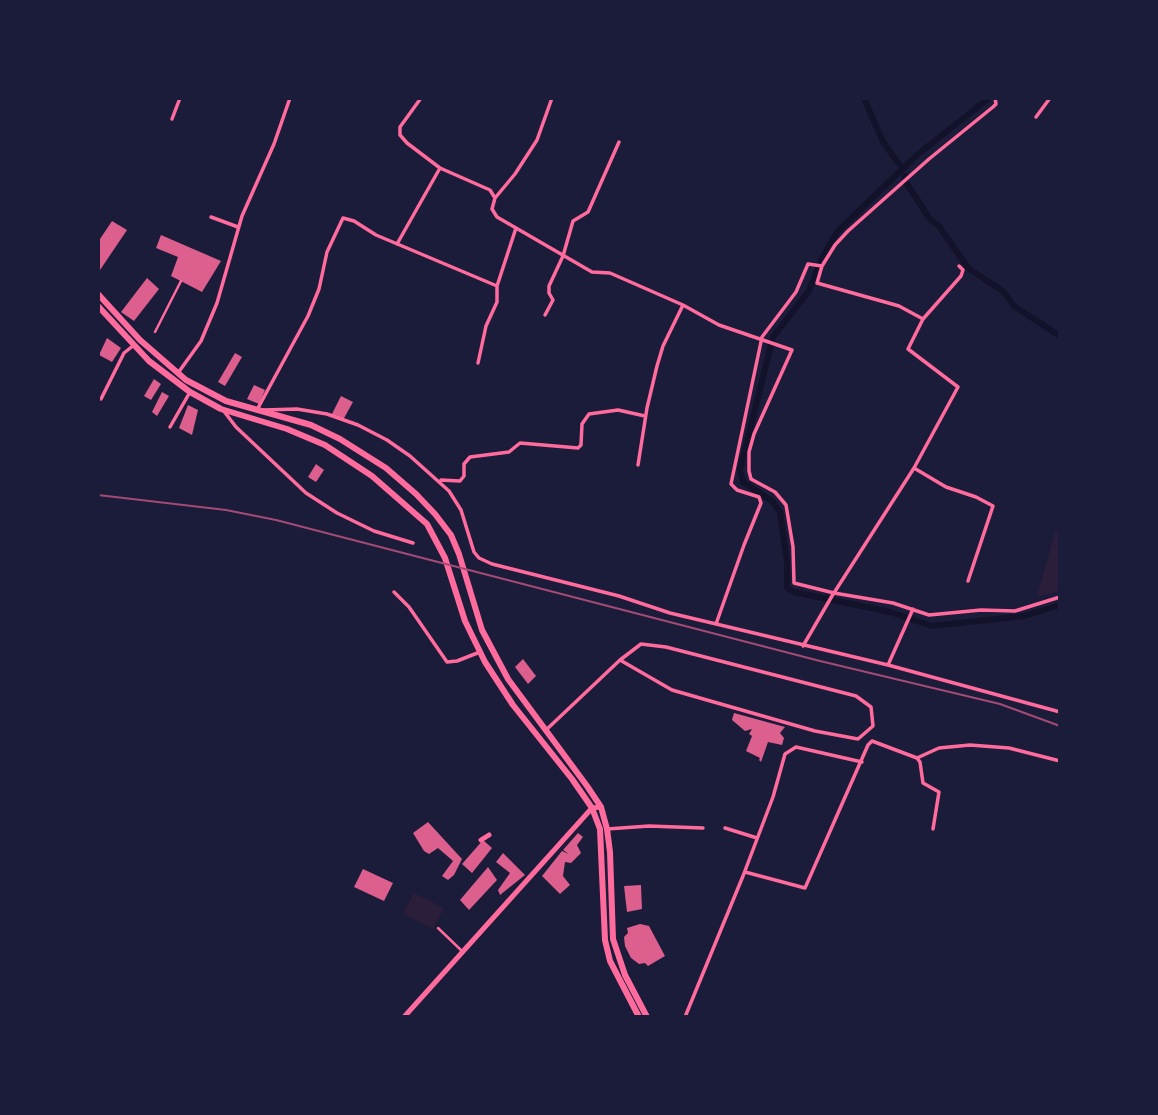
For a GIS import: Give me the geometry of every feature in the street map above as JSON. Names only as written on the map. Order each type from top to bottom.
[{"type":"highway","points":[[98,294],[140,340],[178,373],[226,401],[311,425],[363,452],[416,494],[451,535],[464,567],[482,630],[515,690],[601,807],[607,830],[613,939],[625,975],[647,1017]]},
{"type":"highway","points":[[98,306],[167,376],[190,392],[221,408],[307,437],[340,454],[372,475],[427,524],[445,558],[456,596],[480,652],[513,705],[592,808],[600,829],[605,940],[610,961],[639,1017]]},
{"type":"highway","points":[[134,345],[140,340]]},
{"type":"highway","points":[[470,633],[482,630]]},
{"type":"main road","points":[[404,1017],[592,808],[601,807]]},
{"type":"main road","points":[[481,840],[489,835]]},
{"type":"street","points":[[172,119],[180,98]]},
{"type":"street","points":[[178,373],[201,341],[217,303],[238,227],[274,144],[290,98]]},
{"type":"street","points":[[421,98],[400,127],[400,135],[440,168],[490,190],[495,198],[494,214],[592,272],[610,273],[683,305],[719,325],[792,350],[754,434],[749,452],[749,475],[751,479],[775,492],[786,505],[793,547],[794,583],[833,595],[875,599],[913,608],[929,615],[1025,609],[1060,597]]},
{"type":"street","points":[[495,198],[515,174],[537,140],[552,98]]},
{"type":"street","points":[[923,319],[899,306],[817,283],[818,266],[835,245],[902,183],[993,107],[995,98]]},
{"type":"street","points":[[1036,117],[1050,98]]},
{"type":"street","points":[[545,316],[553,300],[548,293],[548,286],[563,256],[573,221],[588,212],[619,142]]},
{"type":"street","points":[[397,244],[440,168]]},
{"type":"street","points":[[211,217],[238,227]]},
{"type":"street","points":[[497,286],[370,233],[347,217],[341,221],[327,252],[308,316],[257,410],[306,409],[358,425],[387,440],[439,480],[456,499],[471,546],[479,558],[492,564],[619,596],[670,613],[888,665],[1060,712]]},
{"type":"street","points":[[478,363],[486,326],[499,296],[497,286],[516,228]]},
{"type":"street","points":[[716,624],[761,503],[759,497],[731,484],[762,339],[770,324],[796,292],[808,264],[818,266]]},
{"type":"street","points":[[803,646],[914,468],[958,387],[908,349],[923,319],[961,276],[963,270],[959,266]]},
{"type":"street","points":[[155,332],[181,281]]},
{"type":"street","points":[[638,464],[646,416],[663,346],[683,305]]},
{"type":"street","points":[[101,399],[124,353],[134,345]]},
{"type":"street","points":[[170,427],[190,392]]},
{"type":"street","points":[[221,408],[236,427],[306,492],[337,513],[374,531],[413,542]]},
{"type":"street","points":[[439,480],[460,481],[464,476],[464,464],[470,457],[509,452],[520,443],[578,449],[581,445],[582,424],[589,414],[618,410],[646,416]]},
{"type":"street","points":[[914,468],[946,487],[993,506],[968,581]]},
{"type":"street","points":[[394,592],[409,607],[447,662],[457,662],[480,652]]},
{"type":"street","points":[[888,665],[913,608]]},
{"type":"street","points":[[545,731],[620,660],[641,644],[856,696],[872,707],[873,726],[858,739],[815,731],[672,690],[620,660]]},
{"type":"street","points":[[745,872],[806,888],[872,741],[917,758],[922,766],[923,783],[939,792],[933,828]]},
{"type":"street","points":[[917,758],[939,748],[970,745],[1009,748],[1060,761]]},
{"type":"street","points":[[685,1017],[745,872],[773,797],[785,754],[796,747],[862,762]]},
{"type":"street","points":[[607,830],[649,826],[703,828]]},
{"type":"street","points":[[725,828],[757,838]]},
{"type":"street","points":[[438,928],[463,952]]},
{"type":"shaded area","points":[[1060,530],[1060,591],[1037,597],[1055,531]]},
{"type":"shaded area","points":[[414,893],[444,908],[433,929],[403,914]]},
{"type":"building","points":[[112,221],[127,230],[98,273],[98,242]]},
{"type":"building","points":[[161,235],[221,261],[202,292],[171,276],[178,257],[156,248]]},
{"type":"building","points":[[147,278],[159,289],[134,321],[121,312]]},
{"type":"building","points":[[107,338],[121,348],[112,362],[99,355]]},
{"type":"building","points":[[235,353],[242,357],[225,386],[218,382]]},
{"type":"building","points":[[154,379],[161,384],[151,400],[144,396]]},
{"type":"building","points":[[254,385],[265,390],[259,404],[247,399]]},
{"type":"building","points":[[162,392],[169,396],[157,416],[152,412]]},
{"type":"building","points":[[341,396],[353,402],[343,420],[331,416]]},
{"type":"building","points":[[188,405],[198,410],[192,435],[179,428]]},
{"type":"building","points":[[316,464],[324,470],[316,482],[308,477]]},
{"type":"building","points":[[523,659],[536,676],[528,684],[515,667]]},
{"type":"building","points":[[734,713],[785,727],[780,733],[784,738],[782,745],[768,742],[761,762],[760,758],[746,751],[752,729],[745,731],[732,720]]},
{"type":"building","points":[[428,822],[462,859],[454,875],[448,880],[442,876],[453,861],[438,848],[429,854],[424,851],[413,833]]},
{"type":"building","points":[[578,833],[583,837],[577,845],[581,853],[571,863],[565,862],[563,876],[570,885],[560,894],[542,876],[562,851],[569,854],[563,850]]},
{"type":"building","points":[[483,840],[492,848],[472,873],[462,864]]},
{"type":"building","points":[[503,853],[525,875],[500,895],[498,890],[510,873],[496,862]]},
{"type":"building","points":[[488,867],[497,880],[469,910],[460,900]]},
{"type":"building","points":[[363,869],[393,883],[384,901],[354,887]]},
{"type":"building","points":[[641,885],[642,909],[627,912],[624,886]]},
{"type":"building","points":[[640,924],[649,926],[665,956],[648,966],[631,958],[625,946],[627,928]]},
{"type":"waterway","points":[[864,98],[883,142],[899,164]]},
{"type":"waterway","points":[[989,98],[917,155],[838,231],[821,260],[809,291],[773,337],[740,470],[743,482],[772,501],[780,512],[787,561],[787,588],[794,592],[890,612],[932,626],[1024,616],[1060,605]]},
{"type":"waterway","points":[[905,176],[905,181],[930,219],[939,226],[968,268],[1004,292],[1014,306],[1060,336]]},
{"type":"railway","points":[[98,495],[226,510],[276,520],[820,661],[1000,704],[1060,726]]}]
